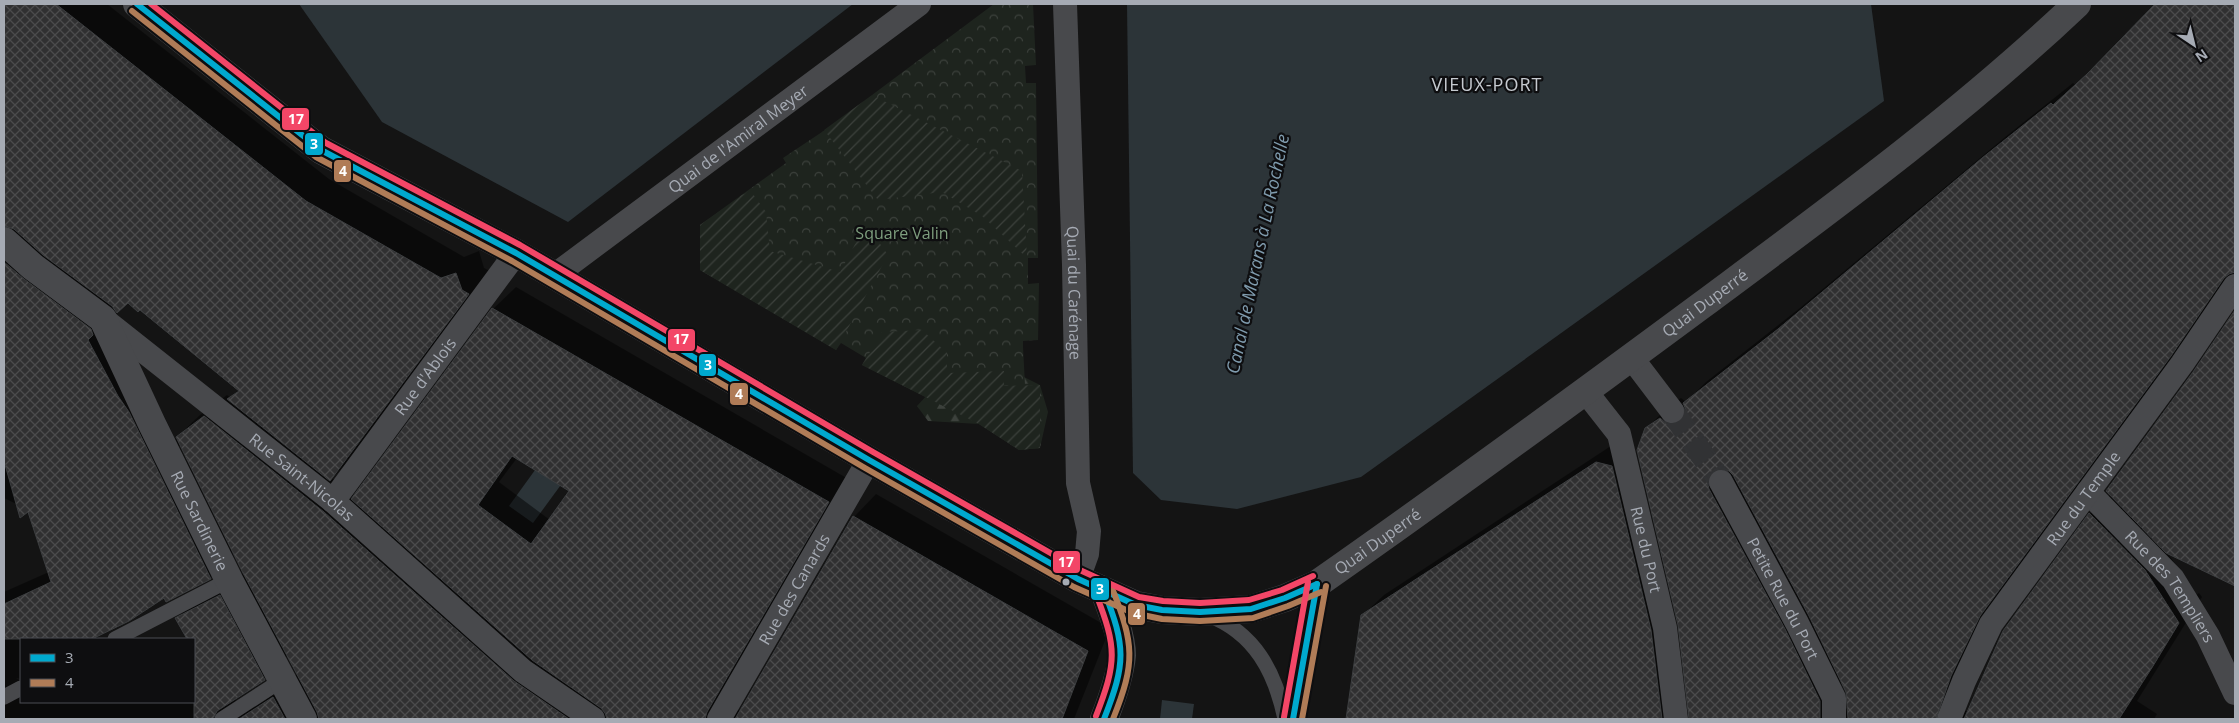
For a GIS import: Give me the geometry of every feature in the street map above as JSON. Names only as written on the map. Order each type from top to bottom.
[{"type":"main road","points":[[1104,591],[1114,616],[1122,654],[1114,694],[1104,719]]},
{"type":"street","name":"Quai Duperré","points":[[137,4],[321,150],[555,275],[869,460],[1078,579],[1145,606],[1162,610],[1200,612],[1251,609],[1285,598],[1317,584],[1586,392],[1834,207],[1951,116],[2077,4]]},
{"type":"street","name":"Quai de l'Amiral Meyer","points":[[555,275],[920,4]]},
{"type":"street","name":"Quai du Carénage","points":[[1064,4],[1074,265],[1078,483],[1089,531],[1087,554],[1078,579]]},
{"type":"street","name":"Rue Saint-Nicolas","points":[[4,241],[33,266],[333,501],[523,671],[593,719]]},
{"type":"street","name":"Rue d'Ablois","points":[[333,501],[516,253]]},
{"type":"street","name":"Rue du Temple","points":[[1949,719],[1964,681],[1991,624],[2182,364],[2235,286]]},
{"type":"street","name":"Rue Sardinerie","points":[[103,319],[152,424],[229,580],[303,719]]},
{"type":"street","points":[[1631,357],[1672,411]]},
{"type":"street","name":"Rue du Port","points":[[1586,392],[1619,434],[1665,628],[1676,719]]},
{"type":"street","name":"Rue des Canards","points":[[719,719],[869,460]]},
{"type":"street","name":"Petite Rue du Port","points":[[1721,482],[1798,623],[1834,698],[1834,719]]},
{"type":"street","name":"Rue des Templiers","points":[[2088,492],[2173,579],[2208,636],[2235,693]]},
{"type":"lane","points":[[117,638],[229,580]]},
{"type":"lane","points":[[1293,719],[1317,584]]},
{"type":"lane","points":[[1200,612],[1219,619],[1244,637],[1264,660],[1279,692],[1285,719]]},
{"type":"lane","points":[[222,719],[282,680]]},
{"type":"lane","points":[[4,697],[20,689]]},
{"type":"green space","name":"Square Valin","points":[[994,4],[1033,4],[1036,65],[1025,66],[1026,83],[1036,83],[1038,258],[1028,258],[1028,284],[1039,283],[1038,340],[1023,341],[1023,347],[1025,385],[1040,385],[1040,448],[1019,450],[979,424],[862,365],[866,358],[841,343],[836,350],[700,270],[700,225],[786,163],[783,158],[873,98],[872,95]]},
{"type":"green space","points":[[872,95],[1022,171],[1027,258],[982,216],[942,192],[878,200],[824,130]]},
{"type":"green space","points":[[750,190],[766,212],[770,251],[840,272],[866,224],[888,255],[836,350],[700,270],[700,225]]},
{"type":"green space","points":[[922,330],[947,353],[947,373],[1004,371],[1004,386],[1040,385],[1040,448],[1019,450],[979,424],[862,365],[882,332]]},
{"type":"green space","points":[[1014,372],[1040,385],[1048,412],[1040,448],[1019,450],[979,424],[928,421],[917,406],[930,392]]},
{"type":"water","points":[[299,4],[853,4],[568,222],[382,122]]},
{"type":"water","name":"Canal de Marans à La Rochelle","points":[[1127,4],[1871,4],[1884,101],[1361,477],[1237,509],[1161,500],[1133,473]]},
{"type":"water","points":[[543,459],[563,482],[533,523],[509,506]]},
{"type":"water","points":[[1162,700],[1194,704],[1192,719],[1160,719]]},
{"type":"building","points":[[4,4],[56,4],[306,201],[441,278],[456,273],[462,290],[469,294],[330,481],[227,399],[239,391],[140,310],[138,312],[128,303],[117,313],[112,306],[43,255],[14,229],[4,226]]},
{"type":"building","points":[[2155,4],[2235,4],[2235,272],[2224,278],[2171,356],[1980,616],[1951,676],[1936,719],[1848,719],[1846,692],[1809,616],[1733,475],[1722,468],[1714,470],[1709,475],[1707,481],[1709,489],[1785,629],[1820,701],[1820,719],[1689,719],[1678,625],[1637,450],[1645,428],[1660,418],[1667,424],[1674,425],[1681,422],[1686,410],[1683,403],[1778,329],[1982,158],[2051,103],[2053,105],[2087,74]]},
{"type":"building","points":[[4,262],[91,329],[93,335],[88,340],[118,396],[129,412],[211,579],[166,602],[164,598],[129,621],[94,638],[4,639],[4,604],[51,582],[28,512],[20,518],[4,461]]},
{"type":"building","points":[[492,308],[829,502],[707,712],[705,719],[607,719],[601,708],[532,660],[351,499]],"holes":[[[512,456],[569,491],[531,544],[478,505]]]},
{"type":"building","points":[[2235,310],[2235,586],[2166,553],[2106,491],[2193,372]]},
{"type":"building","points":[[204,416],[324,512],[514,681],[569,719],[319,719],[243,573],[176,437]]},
{"type":"building","points":[[1596,462],[1612,466],[1651,630],[1662,719],[1346,719],[1361,615]]},
{"type":"building","points":[[2089,513],[2145,570],[2179,623],[2153,666],[2119,719],[1964,719],[2003,631]]},
{"type":"building","points":[[853,516],[1088,651],[1062,719],[735,719]]},
{"type":"building","points":[[220,595],[265,680],[217,711],[213,719],[194,719],[195,638],[186,638],[175,618]]},
{"type":"building","points":[[273,697],[285,719],[239,719]]},
{"type":"tunnel","points":[[1672,411],[1721,482]]},
{"type":"transit line","name":"3","points":[[137,4],[321,150],[516,253],[869,460],[1078,579],[1136,605],[1162,610],[1200,612],[1251,609],[1285,598],[1317,584]]},
{"type":"transit line","name":"17","points":[[151,4],[326,143],[520,245],[873,452],[1082,571],[1139,597],[1163,601],[1200,603],[1249,600],[1282,590],[1313,576]]},
{"type":"transit line","name":"4","points":[[132,11],[316,157],[512,261],[865,468],[1074,587],[1133,613],[1162,619],[1200,621],[1253,618],[1321,592]]},
{"type":"transit line","name":"17","points":[[1284,717],[1308,582]]},
{"type":"transit line","name":"3","points":[[1293,719],[1317,584]]},
{"type":"transit line","name":"4","points":[[1302,719],[1326,586]]},
{"type":"transit line","name":"4","points":[[1112,588],[1125,624],[1129,653],[1126,682],[1113,719]]},
{"type":"transit line","name":"3","points":[[1104,591],[1116,627],[1120,655],[1116,683],[1104,719]]},
{"type":"transit line","name":"17","points":[[1096,594],[1108,628],[1112,655],[1108,682],[1096,716]]},
{"type":"district","name":"VIEUX-PORT","points":[[1487,85]]}]
